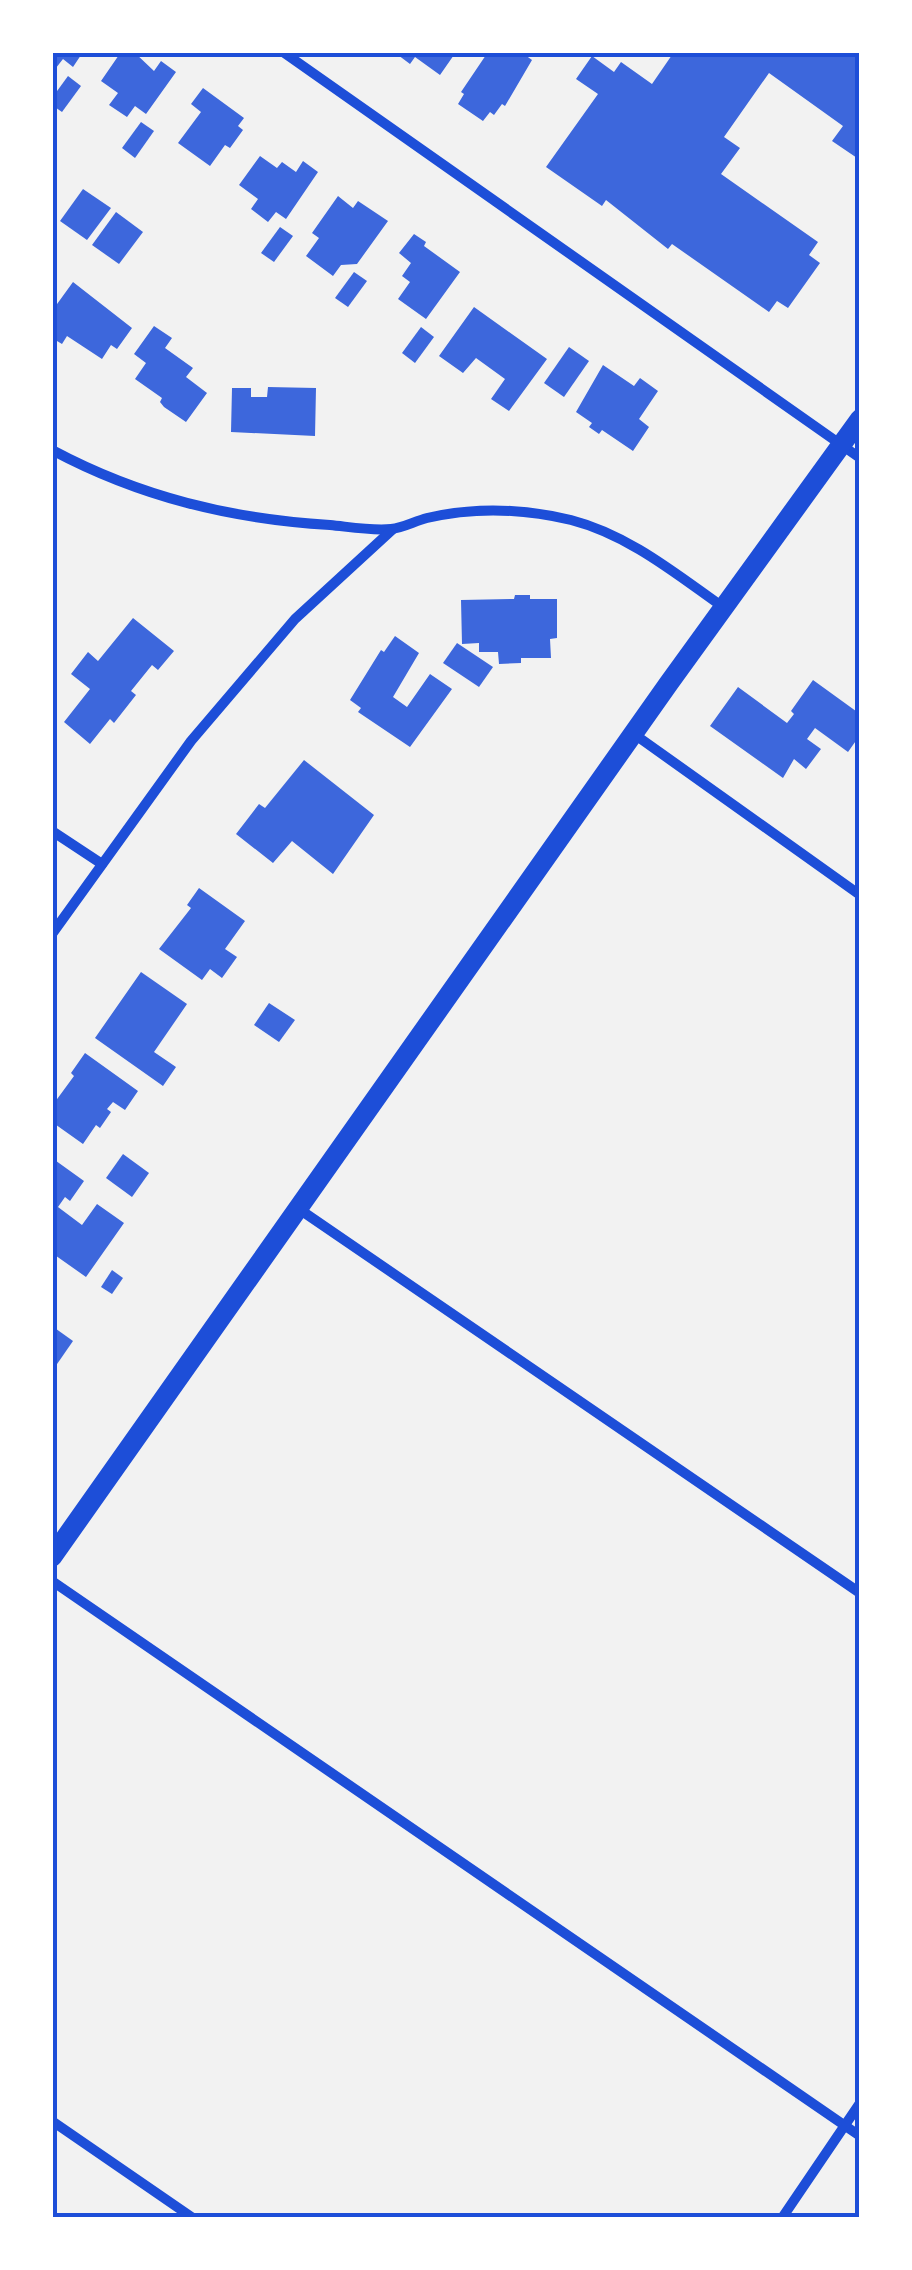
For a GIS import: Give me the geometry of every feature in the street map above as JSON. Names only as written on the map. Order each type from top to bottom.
[{"type":"main road","points":[[52,1557],[860,419]]},
{"type":"street","points":[[282,52],[860,458]]},
{"type":"street","points":[[52,450],[101,476],[209,510],[285,522],[393,529],[438,516],[496,510],[570,520],[627,542],[723,607]]},
{"type":"street","points":[[52,934],[191,741],[295,619],[393,529]]},
{"type":"street","points":[[634,734],[860,895]]},
{"type":"street","points":[[52,831],[102,864]]},
{"type":"street","points":[[299,1208],[860,1593]]},
{"type":"street","points":[[52,1581],[860,2136]]},
{"type":"street","points":[[782,2218],[860,2103]]},
{"type":"street","points":[[52,2121],[193,2218]]},
{"type":"building","points":[[52,52],[83,52],[73,67],[63,59],[52,73]]},
{"type":"building","points":[[121,52],[134,52],[154,71],[161,61],[176,72],[146,114],[135,106],[127,117],[109,105],[118,93],[101,81]]},
{"type":"building","points":[[394,52],[456,52],[440,75],[415,57],[410,64]]},
{"type":"building","points":[[488,52],[521,52],[532,60],[505,106],[502,104],[494,115],[490,112],[483,121],[458,104],[464,94],[461,92]]},
{"type":"building","points":[[674,52],[860,52],[860,160],[832,141],[843,126],[769,73],[724,137],[740,148],[721,174],[818,242],[809,255],[820,263],[788,308],[777,301],[769,312],[672,244],[668,249],[606,200],[602,206],[546,167],[598,94],[576,79],[592,56],[614,72],[621,62],[652,84]]},
{"type":"building","points":[[68,76],[81,86],[62,112],[52,105],[52,98]]},
{"type":"building","points":[[203,88],[244,118],[238,126],[243,130],[230,148],[225,145],[210,166],[178,143],[201,112],[191,104]]},
{"type":"building","points":[[141,122],[154,131],[135,158],[122,148]]},
{"type":"building","points":[[260,156],[277,168],[282,162],[296,172],[303,161],[318,172],[286,219],[276,212],[268,222],[251,209],[258,199],[239,185]]},
{"type":"building","points":[[83,189],[111,208],[87,240],[60,221]]},
{"type":"building","points":[[338,196],[353,208],[358,201],[388,221],[357,264],[341,265],[333,276],[306,256],[319,238],[312,233]]},
{"type":"building","points":[[116,212],[143,232],[119,264],[92,245]]},
{"type":"building","points":[[280,227],[293,236],[274,262],[261,253]]},
{"type":"building","points":[[414,234],[460,272],[426,319],[398,299],[410,282],[402,276],[411,263],[399,253]]},
{"type":"building","points":[[354,272],[367,281],[348,307],[335,298]]},
{"type":"building","points":[[73,282],[132,328],[117,349],[111,345],[102,359],[67,336],[62,344],[52,338],[52,311]]},
{"type":"building","points":[[474,307],[547,359],[509,411],[491,399],[505,379],[476,358],[463,373],[439,356]]},
{"type":"building","points":[[154,326],[172,338],[165,348],[193,368],[186,377],[207,393],[186,422],[135,379],[146,363],[134,354]]},
{"type":"building","points":[[421,327],[434,337],[415,363],[402,353]]},
{"type":"building","points":[[569,347],[589,361],[564,397],[544,383]]},
{"type":"building","points":[[603,365],[634,386],[640,378],[658,391],[639,419],[649,427],[633,451],[602,430],[599,434],[589,427],[592,423],[576,412]]},
{"type":"building","points":[[268,387],[316,388],[315,436],[231,432],[232,388],[251,388],[251,397],[267,397]]},
{"type":"building","points":[[515,595],[557,599],[557,638],[550,639],[551,658],[521,658],[521,663],[499,664],[498,652],[479,652],[479,643],[462,644],[461,600],[514,599]]},
{"type":"building","points":[[133,618],[174,651],[158,670],[152,665],[131,691],[136,695],[114,723],[110,719],[90,744],[64,722],[90,689],[71,674],[88,652],[98,661]]},
{"type":"building","points":[[395,636],[419,653],[393,697],[407,707],[430,674],[452,689],[410,747],[358,712],[361,708],[350,700],[381,650],[384,652]]},
{"type":"building","points":[[457,643],[493,667],[479,687],[443,663]]},
{"type":"building","points":[[813,680],[860,714],[860,735],[848,752],[815,728],[807,739],[821,749],[806,769],[794,759],[783,778],[710,726],[738,687],[787,723]]},
{"type":"building","points":[[304,760],[374,815],[333,874],[292,841],[273,863],[236,834],[259,804],[265,808]]},
{"type":"building","points":[[199,888],[245,921],[225,949],[237,957],[222,978],[210,969],[202,980],[159,949],[191,908],[187,905]]},
{"type":"building","points":[[141,972],[187,1004],[154,1052],[176,1067],[163,1086],[95,1038]]},
{"type":"building","points":[[269,1003],[295,1020],[279,1042],[254,1025]]},
{"type":"building","points":[[85,1053],[138,1091],[125,1110],[113,1102],[100,1128],[96,1125],[83,1144],[52,1122],[52,1106]]},
{"type":"building","points":[[123,1154],[149,1173],[132,1197],[106,1178]]},
{"type":"building","points":[[52,1158],[84,1181],[70,1201],[65,1197],[58,1207],[82,1225],[97,1204],[124,1223],[86,1277],[52,1253]]},
{"type":"building","points":[[112,1270],[123,1278],[112,1294],[101,1287]]},
{"type":"building","points":[[52,1326],[73,1341],[55,1367],[52,1365]]}]
